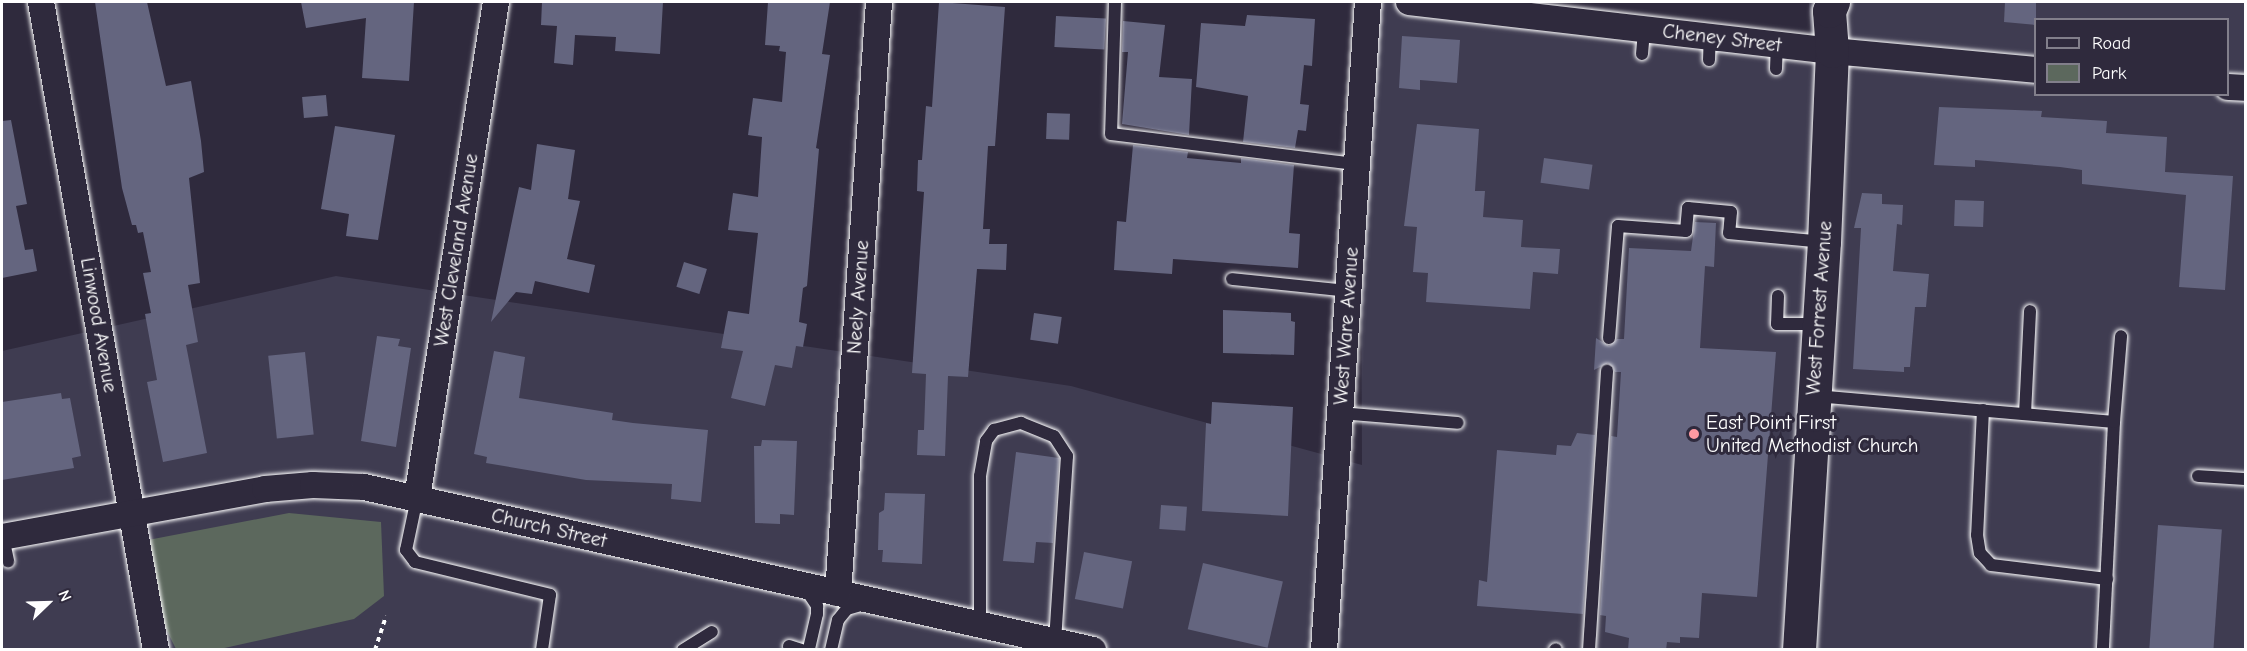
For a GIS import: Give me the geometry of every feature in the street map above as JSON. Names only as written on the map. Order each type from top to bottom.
[{"type":"main road","points":[[1832,51],[1837,4]]},
{"type":"main road","name":"West Forrest Avenue","points":[[1798,650],[1824,242],[1832,51]]},
{"type":"street","name":"Linwood Avenue","points":[[41,2],[156,650]]},
{"type":"street","name":"West Cleveland Avenue","points":[[417,498],[495,2]]},
{"type":"street","name":"Neely Avenue","points":[[838,593],[879,2]]},
{"type":"street","name":"West Ware Avenue","points":[[1324,650],[1368,2]]},
{"type":"street","name":"Cheney Street","points":[[1409,2],[1643,42],[1776,57],[1832,51],[2034,70]]},
{"type":"street","points":[[2229,87],[2246,87]]},
{"type":"street","name":"Church Street","points":[[4,545],[133,513],[265,489],[313,485],[364,487],[1093,650]]},
{"type":"lane","points":[[1115,2],[1111,134],[1357,164]]},
{"type":"lane","points":[[1609,338],[1618,226],[1686,231],[1688,208],[1731,212],[1729,233],[1824,242]]},
{"type":"lane","points":[[1232,279],[1348,291]]},
{"type":"lane","points":[[1778,296],[1777,324],[1818,324]]},
{"type":"lane","points":[[2025,414],[2030,312]]},
{"type":"lane","points":[[2103,650],[2114,422],[2121,336]]},
{"type":"lane","points":[[1589,650],[1607,371]]},
{"type":"lane","points":[[1814,396],[2114,422]]},
{"type":"lane","points":[[1983,410],[1977,535],[1980,554],[1991,565],[2107,579]]},
{"type":"lane","points":[[1340,413],[1458,423]]},
{"type":"lane","points":[[980,624],[980,476],[986,441],[994,430],[1022,423],[1054,436],[1067,456],[1054,641]]},
{"type":"lane","points":[[2198,476],[2246,478]]},
{"type":"lane","points":[[417,498],[406,550],[416,562],[550,595],[542,650]]},
{"type":"lane","points":[[802,585],[816,606],[809,650]]},
{"type":"lane","points":[[831,650],[838,620],[847,609],[876,601]]},
{"type":"lane","points":[[683,650],[712,632]]},
{"type":"path","points":[[375,650],[386,616]]},
{"type":"shaded area","points":[[1360,2],[1384,2],[1812,63],[1809,2],[2245,2],[2245,649],[2,649],[2,351],[336,276],[1071,386],[1362,465]]},
{"type":"green space","points":[[289,513],[381,522],[384,596],[354,619],[220,649],[176,649],[159,615],[148,540]]},
{"type":"building","points":[[95,2],[147,2],[166,86],[191,81],[201,141],[204,172],[189,178],[200,283],[188,285],[198,342],[186,345],[207,453],[163,462],[147,382],[157,380],[145,314],[151,313],[143,273],[151,272],[143,232],[138,233],[136,225],[132,225],[122,188]]},
{"type":"building","points":[[301,2],[414,2],[409,81],[362,78],[366,18],[306,28]]},
{"type":"building","points":[[542,2],[663,2],[660,54],[615,51],[616,37],[575,35],[573,65],[554,63],[557,26],[541,25]]},
{"type":"building","points":[[768,2],[830,2],[822,54],[830,55],[816,148],[819,149],[807,286],[803,288],[799,322],[807,324],[803,347],[796,346],[792,368],[775,365],[765,406],[731,398],[743,351],[721,348],[728,311],[749,314],[758,233],[728,230],[733,193],[758,197],[762,137],[748,135],[753,98],[782,102],[786,52],[779,51],[780,46],[765,45]]},
{"type":"building","points":[[939,2],[1005,7],[995,146],[988,146],[983,229],[990,229],[989,244],[1007,244],[1006,270],[977,269],[968,377],[948,376],[945,456],[917,455],[918,430],[924,430],[926,374],[912,373],[924,192],[917,191],[918,160],[922,160],[926,106],[932,107]]},
{"type":"building","points":[[2005,2],[2036,2],[2034,25],[2004,22]]},
{"type":"building","points":[[1247,15],[1315,19],[1312,66],[1304,65],[1300,104],[1309,105],[1306,131],[1298,130],[1295,148],[1243,142],[1248,96],[1196,87],[1201,23],[1245,26]]},
{"type":"building","points":[[1056,16],[1106,19],[1104,50],[1054,47]]},
{"type":"building","points":[[1123,21],[1165,25],[1159,77],[1192,79],[1189,135],[1122,124],[1128,52],[1122,52]]},
{"type":"building","points":[[1402,36],[1460,40],[1457,83],[1420,80],[1420,90],[1399,88]]},
{"type":"building","points":[[326,95],[328,116],[304,118],[302,97]]},
{"type":"building","points":[[1939,107],[2042,111],[2041,117],[2107,121],[2106,133],[2167,137],[2165,172],[2233,176],[2225,290],[2179,287],[2186,195],[2082,184],[2082,170],[2060,167],[1975,160],[1975,167],[1934,165]]},
{"type":"building","points":[[1047,113],[1070,114],[1069,140],[1046,139]]},
{"type":"building","points":[[11,120],[27,204],[16,206],[25,250],[33,249],[37,271],[2,278],[2,121]]},
{"type":"building","points":[[1417,124],[1479,129],[1475,191],[1485,191],[1483,217],[1523,220],[1521,247],[1560,249],[1558,274],[1533,272],[1530,309],[1426,302],[1428,273],[1413,272],[1417,227],[1404,226]]},
{"type":"building","points":[[335,126],[395,135],[378,240],[346,236],[349,214],[321,209]]},
{"type":"building","points":[[537,144],[575,150],[568,199],[580,201],[567,259],[595,265],[589,293],[535,281],[532,294],[516,292],[491,322],[519,187],[531,190]]},
{"type":"building","points":[[1133,145],[1188,152],[1187,158],[1241,163],[1241,158],[1294,165],[1289,233],[1300,234],[1298,268],[1173,259],[1172,274],[1114,270],[1117,221],[1126,222]]},
{"type":"building","points":[[1544,158],[1593,165],[1589,190],[1541,183]]},
{"type":"building","points":[[1862,193],[1882,194],[1882,204],[1903,205],[1902,225],[1897,224],[1893,271],[1929,274],[1926,307],[1915,307],[1910,367],[1904,367],[1904,372],[1853,369],[1861,228],[1854,228]]},
{"type":"building","points":[[1955,200],[1984,201],[1983,227],[1954,226]]},
{"type":"building","name":"East Point First United Methodist Church","points":[[1695,222],[1716,223],[1714,267],[1705,266],[1700,348],[1776,352],[1757,597],[1702,593],[1699,638],[1680,637],[1680,643],[1667,642],[1666,650],[1628,650],[1629,638],[1605,632],[1606,616],[1600,615],[1611,436],[1617,437],[1621,372],[1615,372],[1608,363],[1594,370],[1596,338],[1609,346],[1617,339],[1624,339],[1629,248],[1691,251]]},
{"type":"building","points":[[684,262],[707,269],[699,294],[676,287]]},
{"type":"building","points":[[1223,310],[1291,313],[1291,321],[1295,322],[1294,355],[1223,353]]},
{"type":"building","points":[[1034,313],[1062,317],[1058,344],[1030,340]]},
{"type":"building","points":[[377,336],[400,339],[398,346],[411,348],[396,447],[361,441]]},
{"type":"building","points":[[494,351],[525,357],[519,398],[613,413],[612,420],[708,430],[701,502],[671,499],[672,484],[586,480],[486,463],[487,457],[474,454]]},
{"type":"building","points":[[305,352],[314,435],[277,438],[268,356]]},
{"type":"building","points":[[61,393],[62,399],[70,398],[81,456],[72,458],[74,468],[2,480],[2,402]]},
{"type":"building","points":[[1212,402],[1293,407],[1288,516],[1202,511],[1206,423],[1211,424]]},
{"type":"building","points":[[1577,433],[1595,435],[1583,614],[1477,606],[1479,580],[1487,582],[1497,450],[1556,455],[1557,445],[1571,446]]},
{"type":"building","points":[[762,440],[797,441],[794,515],[780,514],[780,524],[755,523],[754,446],[761,446]]},
{"type":"building","points":[[1016,452],[1059,458],[1053,543],[1036,542],[1034,563],[1003,561]]},
{"type":"building","points":[[885,493],[925,494],[922,564],[882,562],[883,550],[878,550],[879,513],[884,510]]},
{"type":"building","points":[[1161,505],[1187,507],[1185,531],[1159,529]]},
{"type":"building","points":[[2158,525],[2222,529],[2213,650],[2149,650]]},
{"type":"building","points":[[1084,552],[1132,561],[1123,608],[1075,599]]},
{"type":"building","points":[[1203,563],[1283,581],[1268,648],[1188,629]]},
{"type":"place","name":"East Point First United Methodist Church","points":[[1694,434]]}]
